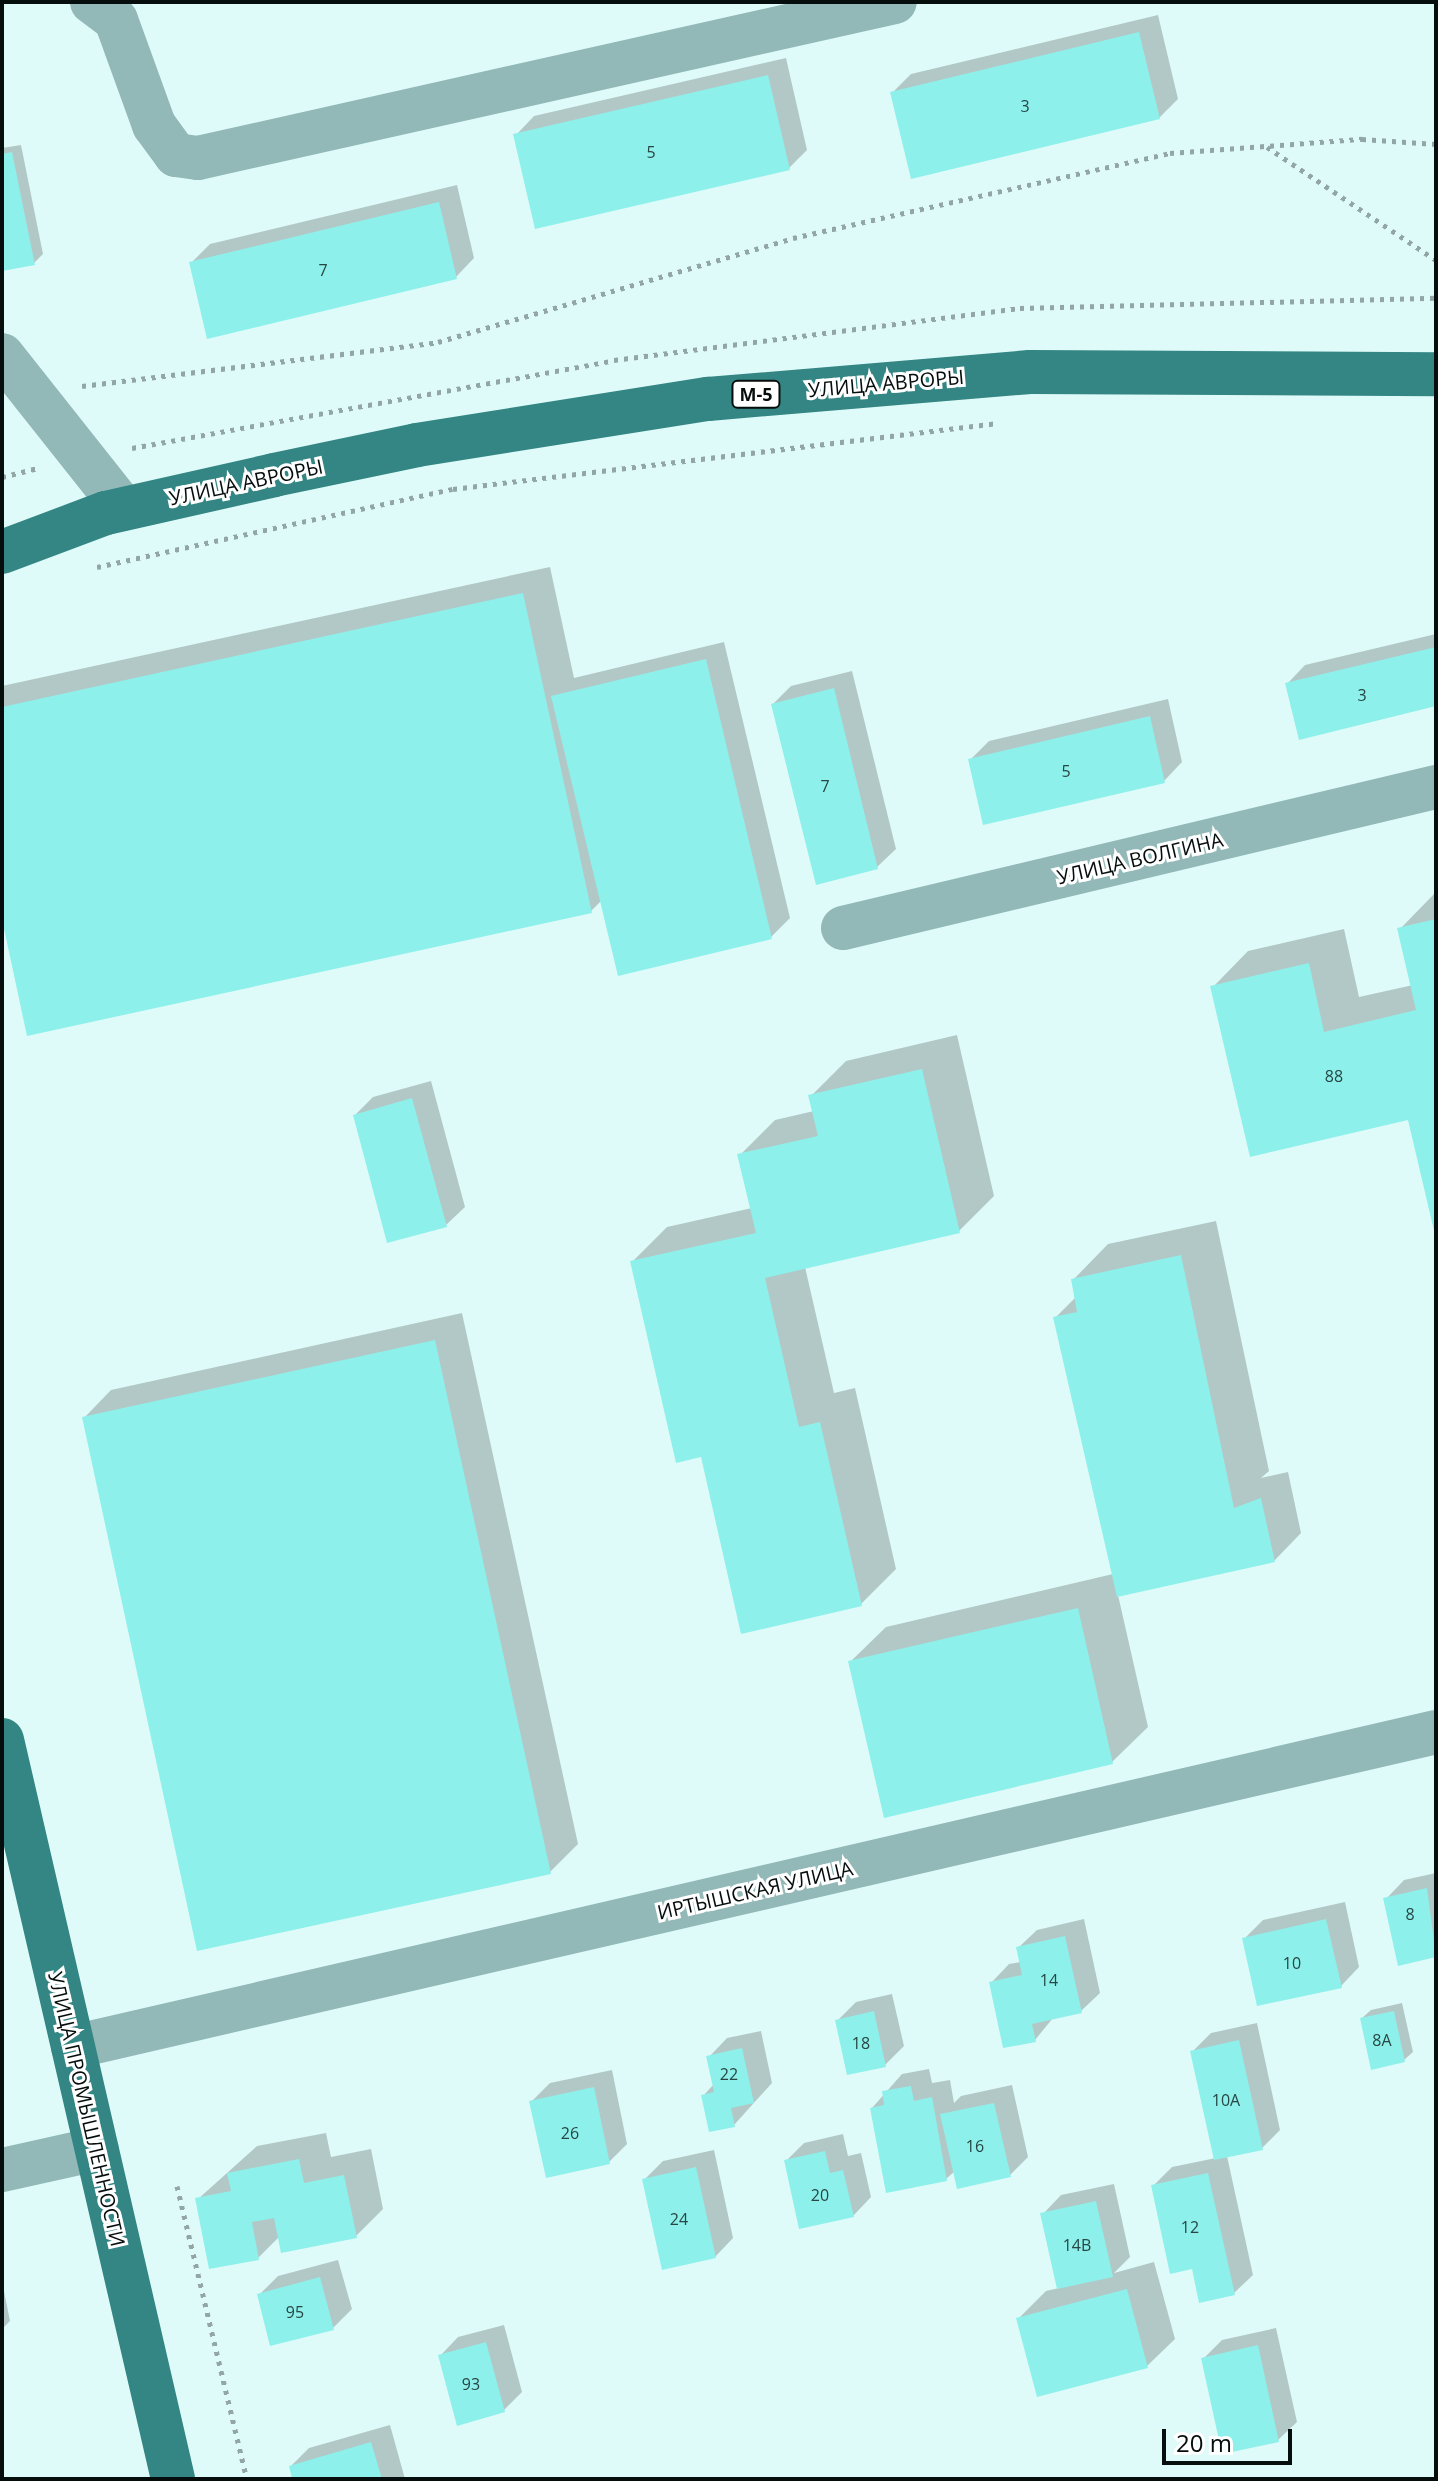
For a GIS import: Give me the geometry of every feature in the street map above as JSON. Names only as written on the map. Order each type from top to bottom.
[{"type":"main road","name":"УЛИЦА АВРОРЫ","points":[[2,523],[115,511],[417,445],[708,399],[1030,372],[1417,373]]},
{"type":"main road","name":"УЛИЦА АВРОРЫ","points":[[2,552],[115,511]]},
{"type":"main road","name":"УЛИЦА ПРОМЫШЛЕННОСТИ","points":[[2,1740],[173,2479]]},
{"type":"street","points":[[92,2],[116,20],[154,125],[176,155],[198,158],[895,2]]},
{"type":"street","points":[[2,355],[115,511]]},
{"type":"street","name":"УЛИЦА ВОЛГИНА","points":[[843,928],[1436,787]]},
{"type":"street","name":"ИРТЫШСКАЯ УЛИЦА","points":[[73,2047],[1436,1732]]},
{"type":"street","points":[[2,2170],[97,2149]]},
{"type":"path","points":[[28,393],[438,342],[793,238],[1170,153],[1362,139],[1436,144]]},
{"type":"path","points":[[1266,147],[1436,260]]},
{"type":"path","points":[[1386,298],[1436,298]]},
{"type":"path","points":[[80,571],[453,489],[1009,421]]},
{"type":"path","points":[[177,2186],[247,2479]]},
{"type":"building","points":[[1139,32],[1160,119],[911,179],[890,92]]},
{"type":"building","points":[[768,75],[790,170],[535,229],[513,134]]},
{"type":"building","points":[[12,152],[35,265],[2,271],[2,154]]},
{"type":"building","points":[[439,202],[457,279],[207,339],[189,262]]},
{"type":"building","points":[[523,593],[592,913],[27,1036],[2,919],[2,707]]},
{"type":"building","points":[[1436,647],[1436,706],[1299,740],[1285,683]]},
{"type":"building","points":[[706,659],[772,939],[618,976],[551,696]]},
{"type":"building","points":[[834,688],[878,869],[816,885],[771,704]]},
{"type":"building","points":[[1150,716],[1165,783],[983,825],[968,759]]},
{"type":"building","points":[[1436,919],[1435,1235],[1408,1120],[1250,1157],[1210,986],[1309,963],[1324,1032],[1416,1010],[1397,928]]},
{"type":"building","points":[[922,1069],[960,1233],[765,1278],[799,1427],[820,1422],[862,1606],[741,1634],[701,1457],[676,1463],[630,1261],[756,1233],[737,1154],[818,1136],[808,1095]]},
{"type":"building","points":[[412,1098],[447,1227],[387,1243],[353,1115]]},
{"type":"building","points":[[1181,1255],[1234,1508],[1261,1498],[1275,1562],[1117,1597],[1053,1317],[1077,1312],[1071,1279]]},
{"type":"building","points":[[435,1340],[551,1874],[197,1951],[82,1417]]},
{"type":"building","points":[[1078,1608],[1113,1764],[884,1818],[848,1661]]},
{"type":"building","points":[[1427,1888],[1436,1957],[1398,1966],[1383,1898]]},
{"type":"building","points":[[1326,1919],[1342,1988],[1257,2006],[1242,1938]]},
{"type":"building","points":[[1065,1936],[1082,2013],[1032,2024],[1036,2042],[1003,2048],[989,1982],[1022,1975],[1016,1947]]},
{"type":"building","points":[[874,2011],[886,2067],[847,2075],[835,2020]]},
{"type":"building","points":[[1394,2011],[1405,2062],[1371,2070],[1360,2018]]},
{"type":"building","points":[[1239,2040],[1263,2150],[1214,2160],[1190,2051]]},
{"type":"building","points":[[742,2048],[754,2103],[731,2108],[735,2127],[709,2132],[701,2095],[714,2092],[706,2056]]},
{"type":"building","points":[[911,2086],[914,2101],[932,2097],[947,2181],[886,2193],[870,2108],[884,2105],[882,2091]]},
{"type":"building","points":[[594,2087],[610,2164],[546,2178],[529,2101]]},
{"type":"building","points":[[994,2103],[1011,2177],[957,2189],[940,2114]]},
{"type":"building","points":[[825,2151],[830,2173],[843,2170],[854,2217],[799,2229],[784,2160]]},
{"type":"building","points":[[299,2159],[304,2183],[344,2175],[357,2238],[281,2253],[274,2218],[252,2222],[259,2260],[209,2269],[195,2198],[231,2191],[227,2173]]},
{"type":"building","points":[[696,2167],[716,2258],[662,2270],[642,2179]]},
{"type":"building","points":[[1208,2173],[1235,2295],[1199,2303],[1192,2269],[1170,2274],[1151,2185]]},
{"type":"building","points":[[1096,2201],[1113,2277],[1057,2289],[1040,2213]]},
{"type":"building","points":[[320,2277],[334,2330],[270,2346],[257,2294]]},
{"type":"building","points":[[1127,2289],[1148,2368],[1037,2397],[1016,2318]]},
{"type":"building","points":[[486,2342],[505,2412],[457,2426],[438,2355]]},
{"type":"building","points":[[1258,2345],[1279,2442],[1222,2454],[1201,2358]]},
{"type":"building","points":[[371,2442],[382,2479],[292,2479],[289,2466]]}]
